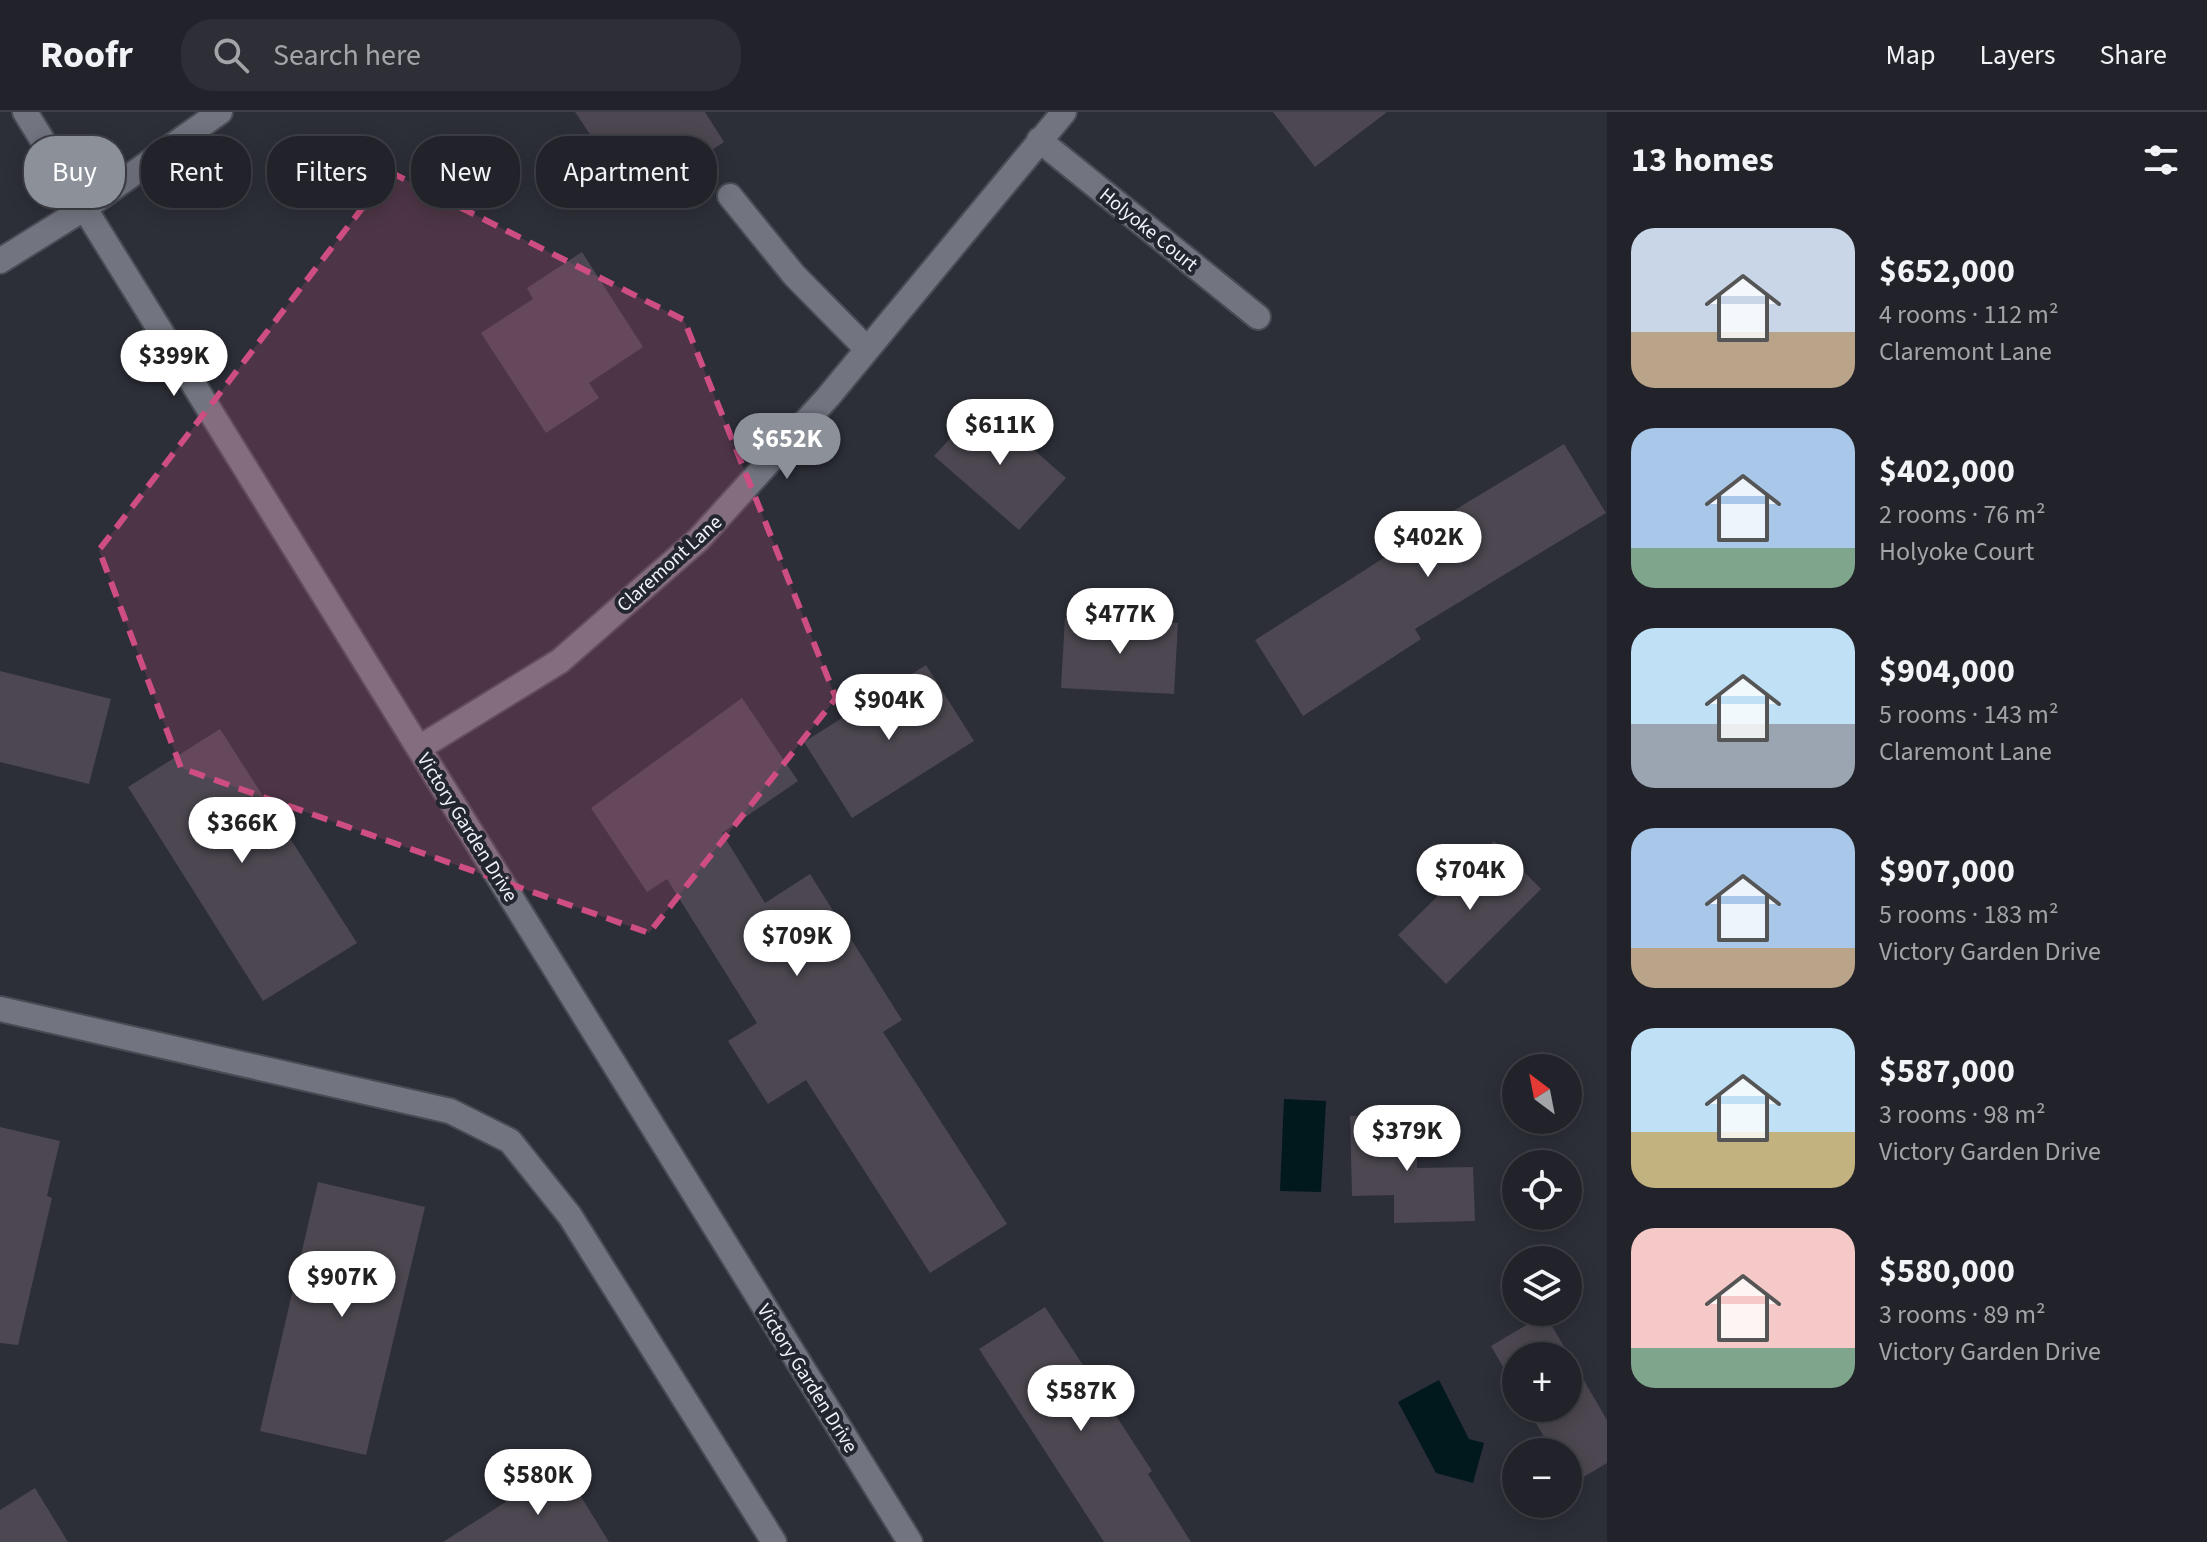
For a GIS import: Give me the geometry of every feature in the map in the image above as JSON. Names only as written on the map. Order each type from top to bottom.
[{"type":"street","name":"Victory Garden Drive","points":[[25,112],[40,136]]},
{"type":"street","points":[[125,180],[220,112]]},
{"type":"street","name":"Claremont Lane","points":[[419,748],[560,661],[698,540],[758,478],[1064,112]]},
{"type":"street","name":"Holyoke Court","points":[[1039,140],[1258,317]]},
{"type":"street","points":[[730,196],[794,275],[867,349]]},
{"type":"street","name":"Victory Garden Drive","points":[[85,208],[910,1542]]},
{"type":"street","points":[[0,261],[85,208]]},
{"type":"street","points":[[0,1009],[450,1111],[510,1141],[570,1216],[774,1542]]},
{"type":"highlighted area","points":[[390,172],[684,320],[836,698],[649,933],[181,768],[99,550]]},
{"type":"water","points":[[1284,1099],[1326,1101],[1321,1192],[1280,1191]]},
{"type":"water","points":[[1439,1380],[1469,1439],[1484,1443],[1473,1483],[1436,1473],[1398,1402]]},
{"type":"building","points":[[575,112],[705,112],[724,142],[717,147],[717,136],[591,136]]},
{"type":"building","points":[[1273,112],[1387,112],[1315,167]]},
{"type":"building","points":[[582,252],[643,347],[589,383],[599,398],[546,433],[481,333],[533,299],[527,288]]},
{"type":"building","points":[[982,404],[1066,478],[1019,530],[934,456]]},
{"type":"building","points":[[1564,444],[1606,513],[1415,629],[1421,639],[1303,716],[1255,640],[1437,524],[1435,522]]},
{"type":"building","points":[[1065,618],[1178,623],[1174,694],[1061,688]]},
{"type":"building","points":[[926,665],[974,741],[852,818],[804,742]]},
{"type":"building","points":[[0,671],[111,699],[89,784],[0,762]]},
{"type":"building","points":[[742,698],[798,781],[722,833],[765,903],[810,874],[902,1020],[883,1032],[1007,1224],[930,1273],[806,1080],[768,1104],[728,1041],[757,1023],[667,879],[647,892],[591,808]]},
{"type":"building","points":[[220,729],[357,943],[263,1001],[128,787]]},
{"type":"building","points":[[1494,841],[1541,889],[1446,984],[1398,935]]},
{"type":"building","points":[[1417,1115],[1417,1168],[1473,1167],[1475,1221],[1394,1223],[1394,1195],[1352,1196],[1350,1116]]},
{"type":"building","points":[[0,1127],[60,1141],[47,1196],[52,1198],[18,1345],[0,1343]]},
{"type":"building","points":[[318,1182],[425,1207],[366,1455],[260,1431]]},
{"type":"building","points":[[1045,1307],[1152,1471],[1148,1474],[1191,1542],[1104,1542],[979,1349]]},
{"type":"building","points":[[1525,1326],[1552,1326],[1561,1342],[1502,1342],[1502,1365],[1491,1346]]},
{"type":"building","points":[[1582,1377],[1607,1420],[1607,1463],[1582,1478],[1582,1438],[1545,1438],[1535,1422],[1582,1422]]},
{"type":"building","points":[[562,1466],[609,1542],[443,1542]]},
{"type":"building","points":[[35,1488],[68,1542],[0,1542],[0,1510]]}]
